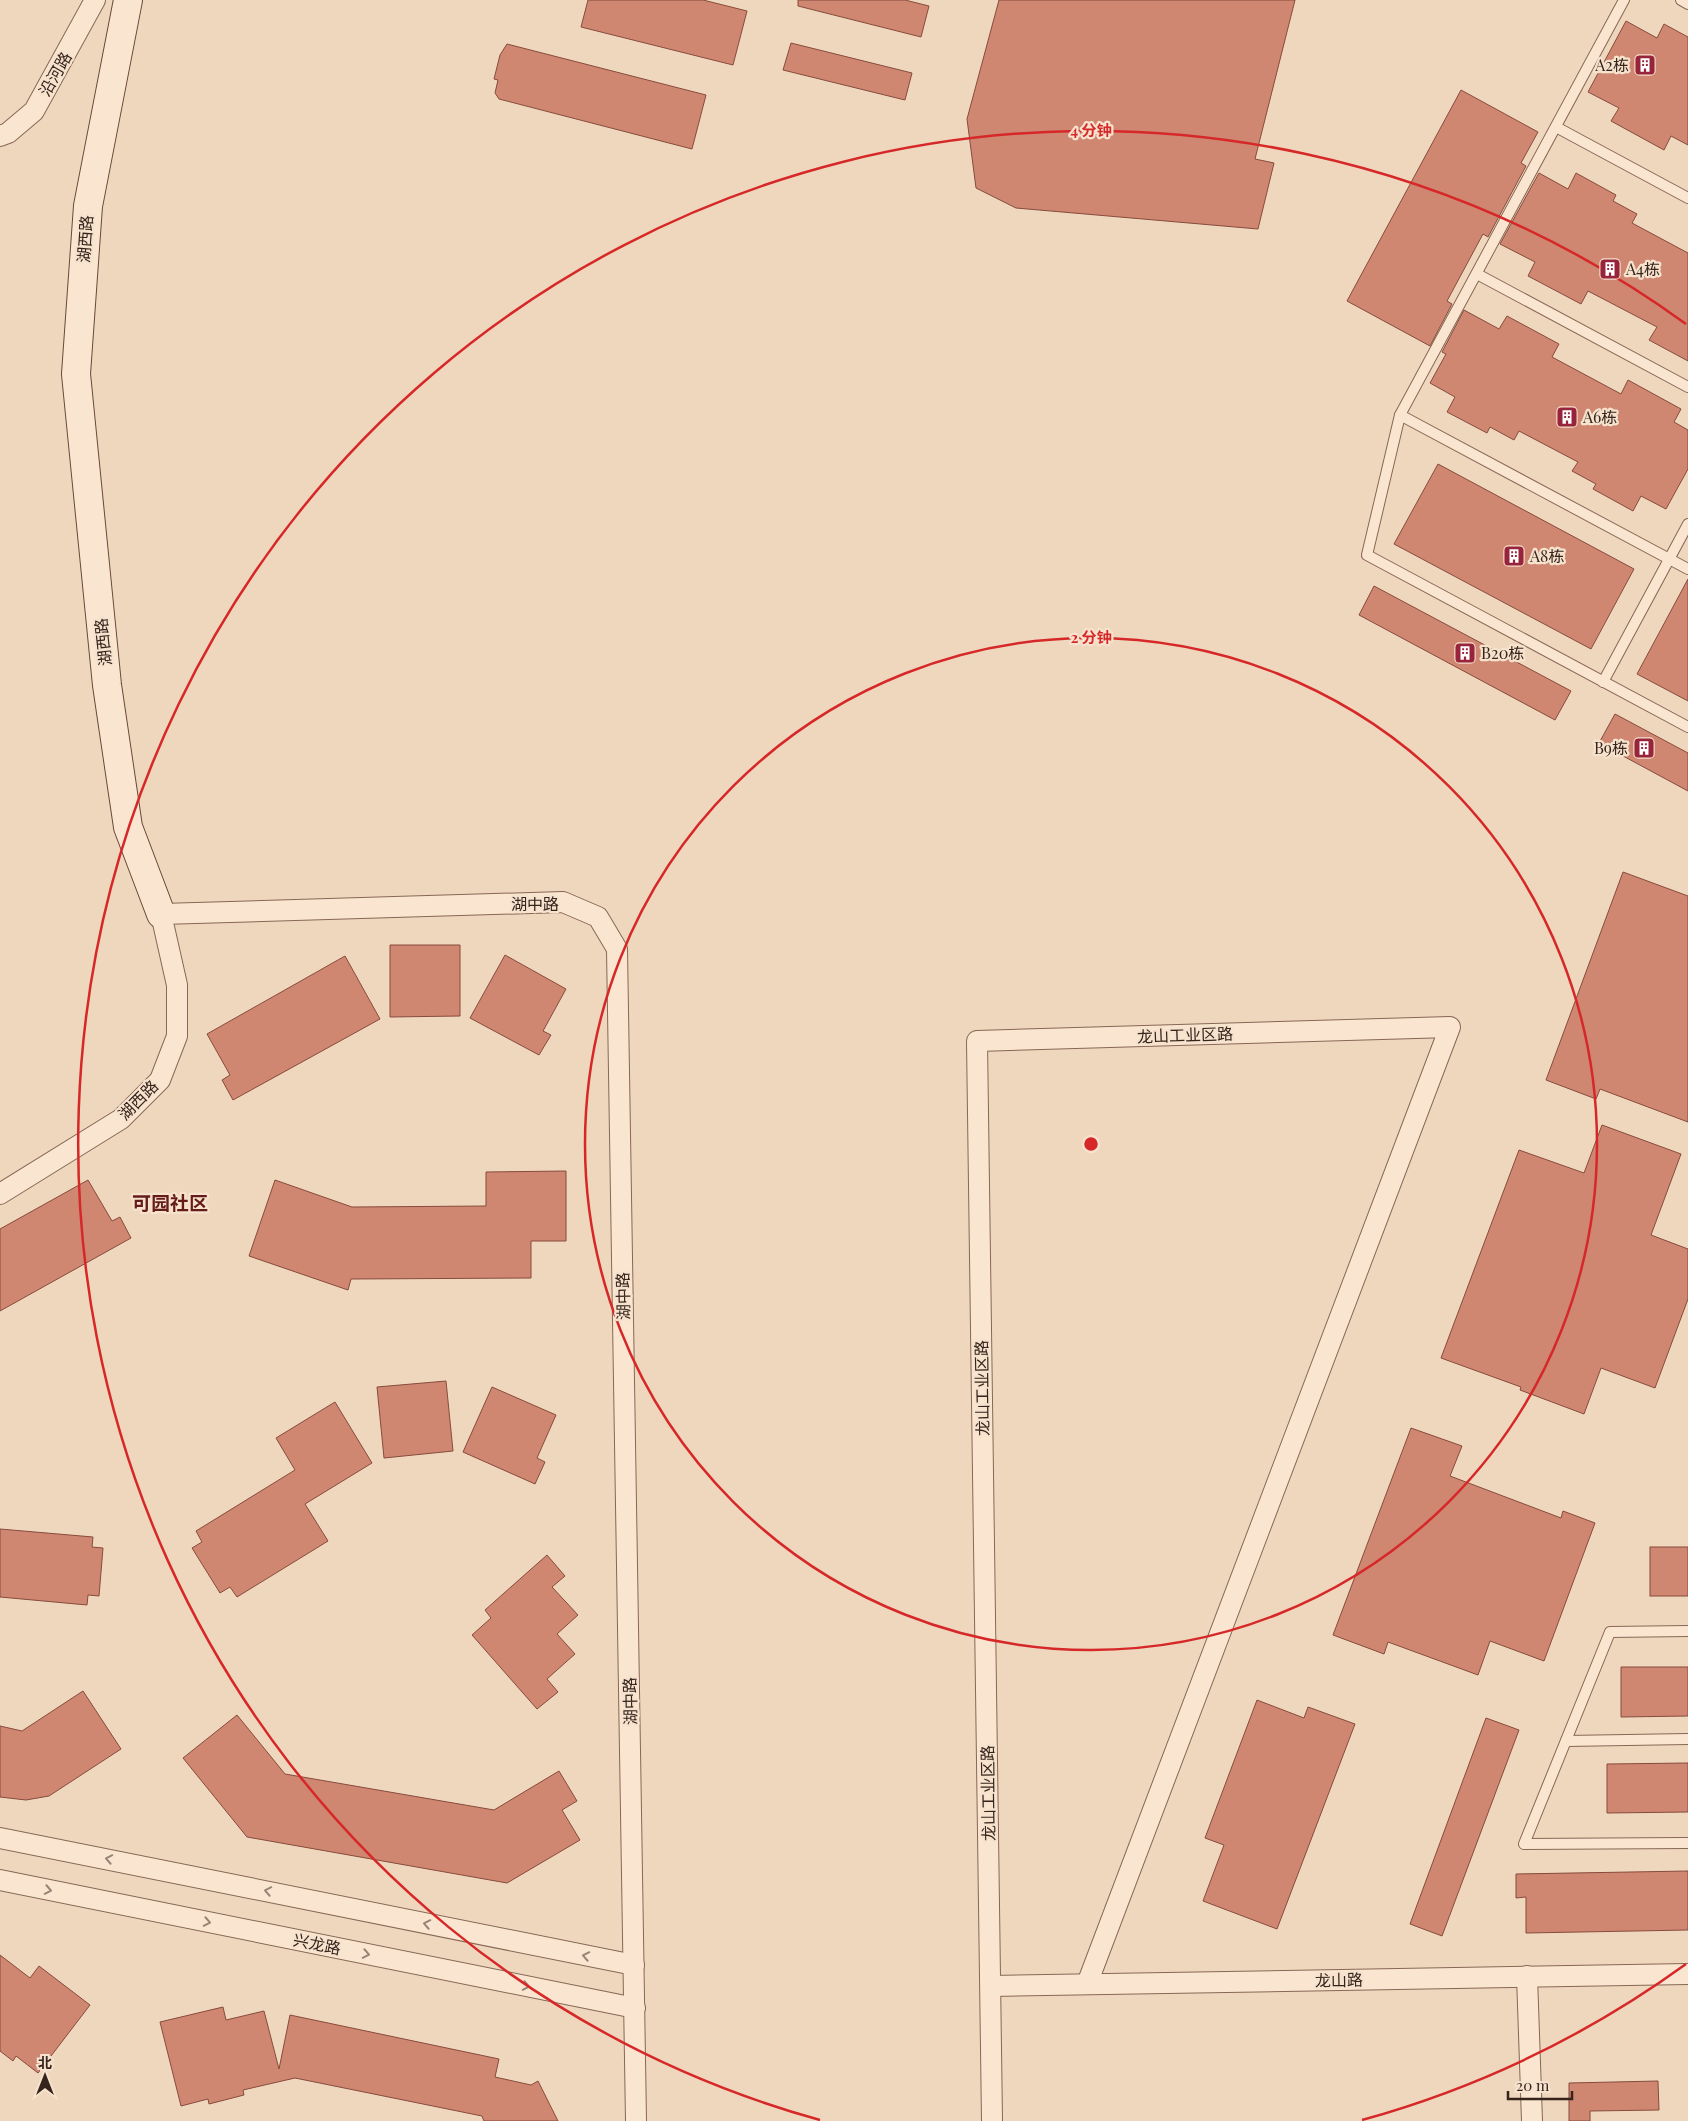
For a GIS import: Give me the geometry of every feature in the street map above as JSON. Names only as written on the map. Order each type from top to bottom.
[{"type":"street","name":"沿河路","points":[[0,136],[8,133],[34,111],[95,0]]},
{"type":"street","name":"湖西路","points":[[0,1194],[121,1119],[160,1080],[177,1036],[177,985],[161,914],[128,827],[107,685],[76,374],[88,206],[128,0]]},
{"type":"street","name":"湖中路","points":[[161,914],[563,902],[598,918],[617,949],[636,2121]]},
{"type":"street","name":"龙山工业区路","points":[[992,2121],[977,1041],[1450,1027],[1087,1984]]},
{"type":"street","points":[[0,1838],[634,1965]]},
{"type":"street","name":"兴龙路","points":[[0,1880],[635,2008]]},
{"type":"street","name":"龙山路","points":[[991,1986],[1688,1974]]},
{"type":"street","points":[[1527,1976],[1532,2121]]},
{"type":"lane","points":[[1624,0],[1400,415],[1367,555],[1688,727]]},
{"type":"lane","points":[[1681,0],[1688,4]]},
{"type":"lane","points":[[1556,127],[1688,198]]},
{"type":"lane","points":[[1477,274],[1688,387]]},
{"type":"lane","points":[[1400,415],[1688,569]]},
{"type":"lane","points":[[1603,682],[1688,524]]},
{"type":"lane","points":[[1688,1631],[1610,1632],[1524,1844],[1688,1843]]},
{"type":"lane","points":[[1566,1741],[1688,1739]]},
{"type":"building","points":[[588,0],[703,0],[747,11],[733,65],[581,27]]},
{"type":"building","points":[[798,0],[905,0],[929,6],[921,37],[798,6]]},
{"type":"building","points":[[999,0],[1295,0],[1255,159],[1274,163],[1258,229],[1016,208],[976,188],[967,119]]},
{"type":"building","name":"A2栋","points":[[1626,21],[1657,38],[1664,24],[1688,37],[1688,145],[1671,136],[1664,150],[1611,121],[1619,108],[1588,92]]},
{"type":"building","points":[[791,43],[912,73],[905,100],[783,70]]},
{"type":"building","points":[[507,44],[706,95],[692,149],[499,99],[495,93],[498,80],[494,79],[500,55]]},
{"type":"building","points":[[1461,90],[1538,132],[1521,163],[1526,166],[1488,237],[1483,234],[1447,301],[1452,304],[1430,346],[1347,301]]},
{"type":"building","name":"A4栋","points":[[1539,173],[1568,189],[1576,173],[1616,195],[1613,201],[1637,214],[1632,223],[1688,253],[1688,361],[1649,340],[1657,327],[1588,291],[1581,304],[1528,276],[1535,262],[1500,244]]},
{"type":"building","name":"A6栋","points":[[1464,310],[1499,329],[1507,316],[1559,344],[1552,357],[1621,394],[1628,380],[1681,409],[1674,422],[1688,430],[1688,469],[1666,509],[1641,496],[1633,511],[1593,489],[1596,484],[1572,471],[1578,462],[1519,431],[1514,440],[1490,427],[1487,433],[1447,412],[1455,397],[1430,383],[1446,354],[1442,352]]},
{"type":"building","name":"A8栋","points":[[1438,464],[1634,569],[1591,649],[1394,544]]},
{"type":"building","points":[[1688,579],[1688,701],[1637,674]]},
{"type":"building","name":"B20栋","points":[[1374,586],[1571,691],[1555,720],[1359,615]]},
{"type":"building","name":"B9栋","points":[[1615,714],[1688,753],[1688,791],[1599,743]]},
{"type":"building","points":[[1623,872],[1688,896],[1688,1122],[1600,1089],[1596,1099],[1546,1080]]},
{"type":"building","points":[[390,945],[460,945],[460,1016],[390,1017]]},
{"type":"building","points":[[505,955],[566,989],[543,1031],[551,1035],[539,1055],[470,1018]]},
{"type":"building","points":[[345,956],[380,1019],[233,1100],[222,1080],[230,1075],[207,1034]]},
{"type":"building","points":[[1602,1125],[1681,1154],[1651,1235],[1688,1249],[1688,1299],[1655,1388],[1601,1368],[1584,1414],[1520,1390],[1521,1387],[1441,1358],[1519,1150],[1584,1173]]},
{"type":"building","points":[[566,1171],[566,1241],[531,1241],[531,1278],[351,1279],[348,1290],[249,1256],[275,1180],[352,1207],[486,1206],[486,1172]]},
{"type":"building","points":[[88,1180],[112,1221],[120,1217],[131,1238],[0,1311],[0,1229]]},
{"type":"building","points":[[446,1381],[453,1451],[384,1458],[377,1387]]},
{"type":"building","points":[[492,1387],[556,1415],[537,1458],[545,1462],[535,1484],[463,1452]]},
{"type":"building","points":[[335,1402],[372,1463],[305,1504],[328,1541],[237,1597],[230,1587],[220,1593],[192,1548],[202,1542],[196,1531],[295,1470],[276,1438]]},
{"type":"building","points":[[1411,1428],[1462,1446],[1450,1476],[1561,1518],[1563,1511],[1595,1523],[1544,1661],[1490,1641],[1478,1675],[1388,1642],[1384,1654],[1333,1635]]},
{"type":"building","points":[[0,1529],[93,1537],[92,1547],[103,1548],[99,1596],[88,1595],[87,1605],[0,1597]]},
{"type":"building","points":[[1650,1547],[1688,1547],[1688,1596],[1650,1596]]},
{"type":"building","points":[[547,1555],[565,1576],[552,1587],[578,1615],[557,1634],[575,1654],[547,1679],[558,1692],[537,1709],[472,1635],[491,1618],[485,1610]]},
{"type":"building","points":[[1621,1667],[1688,1667],[1688,1716],[1621,1717]]},
{"type":"building","points":[[83,1691],[121,1749],[49,1796],[26,1800],[0,1797],[0,1726],[22,1731]]},
{"type":"building","points":[[1257,1700],[1304,1718],[1308,1707],[1355,1724],[1277,1929],[1203,1901],[1224,1845],[1205,1838]]},
{"type":"building","points":[[237,1715],[285,1774],[494,1810],[559,1771],[577,1801],[562,1810],[580,1840],[507,1883],[247,1837],[183,1758]]},
{"type":"building","points":[[1486,1718],[1519,1730],[1442,1936],[1410,1924]]},
{"type":"building","points":[[1688,1763],[1688,1812],[1607,1813],[1607,1764]]},
{"type":"building","points":[[1688,1871],[1688,1930],[1526,1933],[1526,1897],[1516,1898],[1516,1874]]},
{"type":"building","points":[[0,1955],[30,1978],[39,1966],[90,2005],[38,2073],[16,2056],[13,2061],[0,2051]]},
{"type":"building","points":[[223,2007],[226,2020],[264,2011],[279,2069],[290,2015],[499,2059],[495,2077],[531,2085],[538,2081],[558,2121],[484,2121],[482,2116],[295,2078],[243,2090],[244,2095],[209,2104],[208,2099],[181,2106],[160,2022]]},
{"type":"building","points":[[1658,2081],[1659,2110],[1590,2111],[1590,2121],[1569,2121],[1569,2083]]},
{"type":"place","name":"A2栋","points":[[1645,65]]},
{"type":"place","name":"A4栋","points":[[1610,269]]},
{"type":"place","name":"A6栋","points":[[1567,417]]},
{"type":"place","name":"A8栋","points":[[1514,556]]},
{"type":"place","name":"B20栋","points":[[1465,653]]},
{"type":"place","name":"B9栋","points":[[1644,748]]},
{"type":"district","name":"可园社区","points":[[170,1203]]}]
